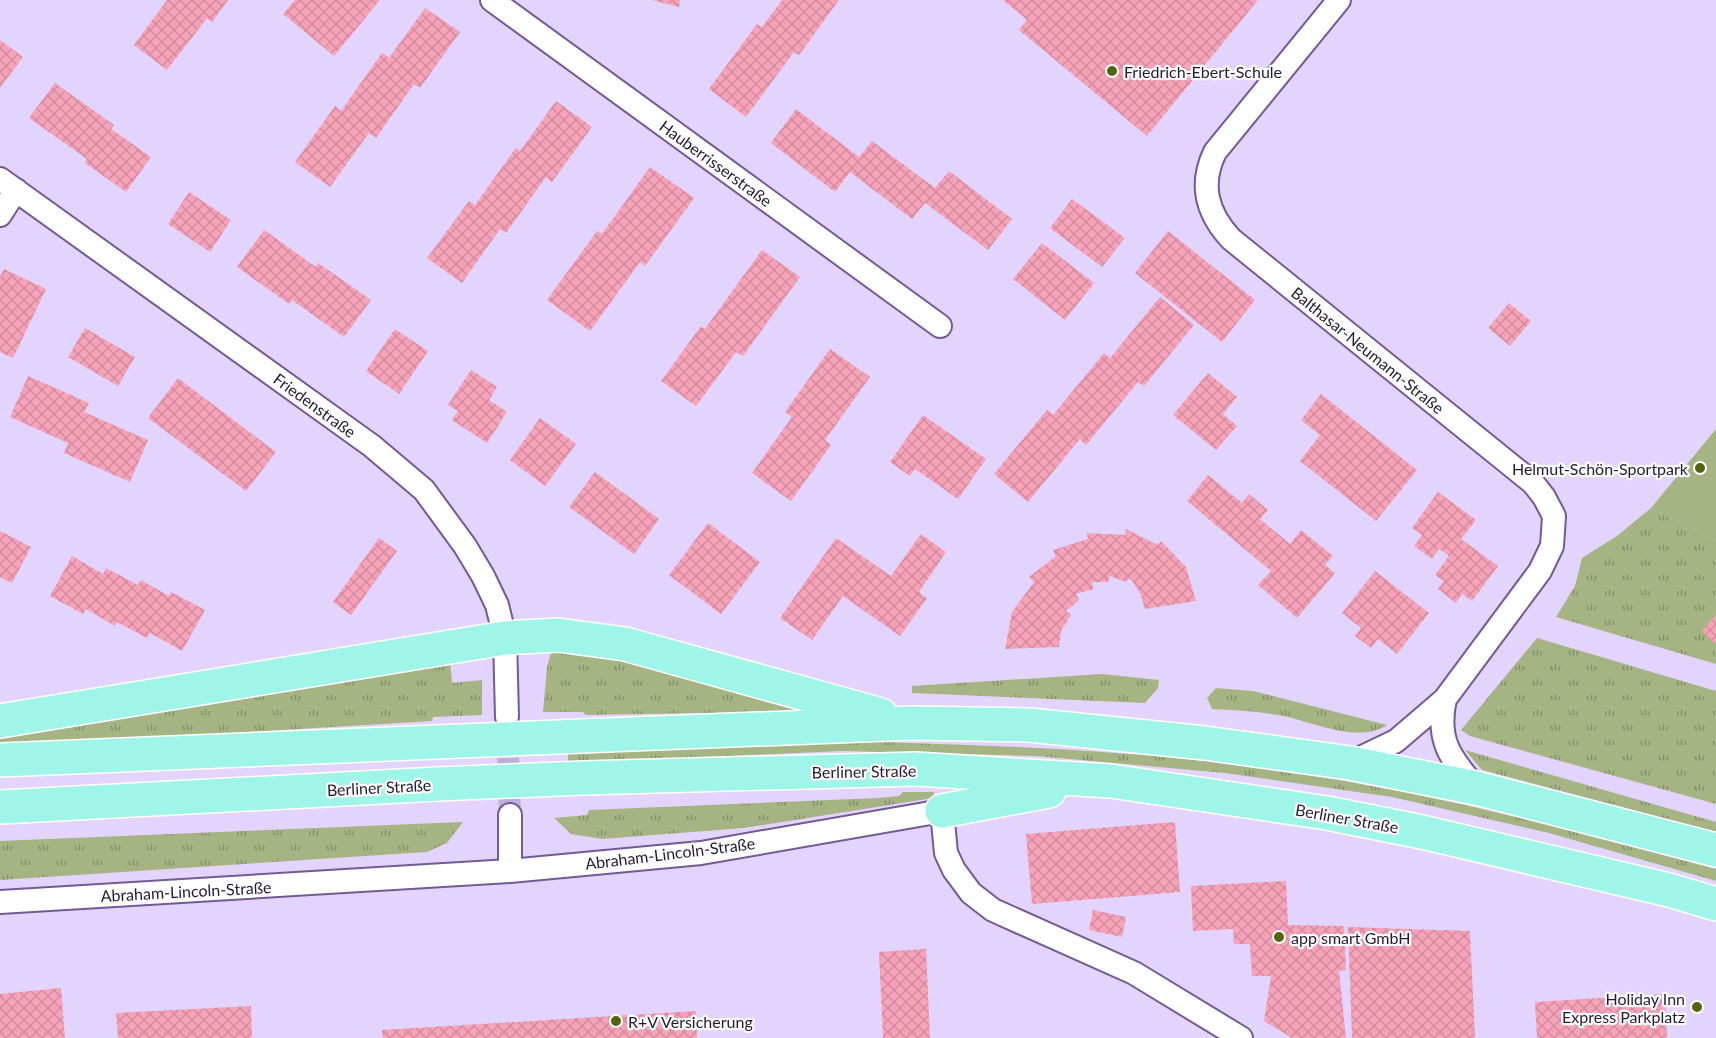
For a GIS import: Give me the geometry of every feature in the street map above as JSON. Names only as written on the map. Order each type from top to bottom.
[{"type":"main road","points":[[0,721],[505,638],[558,635],[625,644],[912,723]]},
{"type":"main road","points":[[0,760],[912,723],[1029,725],[1206,743],[1350,763],[1476,788],[1716,850]]},
{"type":"main road","name":"Berliner Straße","points":[[0,807],[438,784],[915,769],[1111,782],[1348,817],[1669,890],[1716,904]]},
{"type":"main road","points":[[942,811],[1021,795],[1111,782]]},
{"type":"street","name":"Hauberrisserstraße","points":[[492,0],[940,326]]},
{"type":"street","name":"Balthasar-Neumann-Straße","points":[[1339,0],[1215,152],[1207,173],[1207,201],[1211,214],[1231,239],[1533,483],[1554,516],[1552,546],[1540,571],[1445,699],[1396,741],[1350,763]]},
{"type":"street","points":[[0,215],[8,184]]},
{"type":"street","name":"Friedenstraße","points":[[8,184],[372,446],[424,490],[465,546],[497,604],[505,638],[507,717]]},
{"type":"street","points":[[1445,699],[1441,723],[1443,738],[1451,757],[1476,788]]},
{"type":"street","points":[[942,811],[946,853],[954,870],[971,893],[993,910],[1134,973],[1241,1038]]},
{"type":"street","name":"Abraham-Lincoln-Straße","points":[[0,902],[510,871],[701,853],[942,811]]},
{"type":"street","points":[[510,815],[510,871]]},
{"type":"green space","name":"Helmut-Schön-Sportpark","points":[[1716,429],[1716,541],[1651,508]]},
{"type":"green space","points":[[1651,508],[1716,541],[1716,664],[1556,617],[1575,586],[1582,558],[1617,536]]},
{"type":"green space","points":[[1537,638],[1716,691],[1716,804],[1470,736],[1461,730]]},
{"type":"green space","points":[[552,649],[624,658],[814,711],[586,715],[583,712],[543,712],[547,667]]},
{"type":"green space","points":[[450,659],[452,683],[482,680],[482,715],[433,717],[432,721],[0,747],[0,736]]},
{"type":"green space","points":[[1102,674],[1159,680],[1158,688],[1145,703],[912,693],[912,686]]},
{"type":"green space","points":[[1216,688],[1253,691],[1387,725],[1375,731],[1348,732],[1278,715],[1212,709],[1207,698]]},
{"type":"green space","points":[[845,741],[1085,751],[1291,772],[1414,794],[1535,821],[1716,869],[1716,881],[1549,833],[1392,797],[1225,773],[1036,756],[842,751],[568,763],[568,751]]},
{"type":"green space","points":[[1465,750],[1716,822],[1716,832],[1482,770]]},
{"type":"green space","points":[[903,792],[934,792],[933,798],[744,828],[602,839],[571,834],[554,818],[587,815],[589,810],[878,798],[899,796]]},
{"type":"green space","points":[[463,822],[447,843],[427,852],[0,880],[0,841]]},
{"type":"building","points":[[167,0],[228,0],[212,22],[207,18],[167,70],[134,45]]},
{"type":"building","points":[[295,0],[380,0],[334,56],[283,14]]},
{"type":"building","points":[[652,0],[680,0],[679,7]]},
{"type":"building","points":[[782,0],[839,0],[799,55],[794,52],[746,117],[709,89],[757,24],[762,27]]},
{"type":"building","name":"Friedrich-Ebert-Schule","points":[[1003,0],[1258,0],[1147,136],[1019,30],[1027,20]]},
{"type":"building","points":[[425,8],[460,32],[420,88],[414,84],[376,138],[369,133],[330,187],[295,162],[335,106],[341,111],[382,53],[389,58]]},
{"type":"building","points":[[0,40],[23,57],[0,88]]},
{"type":"building","points":[[55,83],[114,125],[111,129],[151,157],[126,192],[85,163],[87,159],[29,118]]},
{"type":"building","points":[[556,101],[592,127],[552,182],[546,177],[506,233],[500,229],[462,283],[427,258],[469,201],[475,205],[516,148],[520,151]]},
{"type":"building","points":[[796,109],[859,157],[872,141],[935,188],[949,171],[1012,219],[988,250],[925,203],[912,219],[850,172],[835,192],[771,143]]},
{"type":"building","points":[[650,167],[694,198],[645,266],[640,262],[590,331],[547,300],[597,231],[602,234]]},
{"type":"building","points":[[189,192],[231,220],[210,252],[168,224]]},
{"type":"building","points":[[1072,199],[1125,238],[1102,267],[1050,228]]},
{"type":"building","points":[[264,230],[316,267],[318,263],[371,300],[344,337],[292,300],[289,304],[237,267]]},
{"type":"building","points":[[1168,231],[1255,300],[1222,342],[1135,273]]},
{"type":"building","points":[[1042,243],[1094,283],[1065,320],[1013,279]]},
{"type":"building","points":[[762,250],[800,277],[743,356],[736,352],[696,406],[661,381],[701,326],[705,329]]},
{"type":"building","points":[[4,269],[46,289],[13,358],[0,352],[0,277]]},
{"type":"building","points":[[1160,297],[1194,325],[1144,386],[1138,382],[1086,445],[1080,439],[1028,502],[994,474],[1047,410],[1053,415],[1104,353],[1110,358]]},
{"type":"building","points":[[1509,303],[1531,321],[1510,346],[1488,328]]},
{"type":"building","points":[[85,328],[135,357],[118,386],[68,357]]},
{"type":"building","points":[[395,329],[428,351],[399,394],[366,371]]},
{"type":"building","points":[[830,349],[870,377],[825,440],[831,445],[791,501],[752,473],[792,417],[785,412]]},
{"type":"building","points":[[471,370],[497,387],[489,400],[507,412],[487,443],[452,420],[458,411],[448,405]]},
{"type":"building","points":[[1208,373],[1237,397],[1223,414],[1237,426],[1216,450],[1173,415]]},
{"type":"building","points":[[28,376],[89,403],[84,412],[148,440],[130,482],[64,453],[68,443],[10,417]]},
{"type":"building","points":[[178,378],[276,452],[246,491],[148,418]]},
{"type":"building","points":[[1321,394],[1417,470],[1376,521],[1300,461],[1320,435],[1301,420]]},
{"type":"building","points":[[923,415],[986,459],[958,499],[915,469],[910,476],[890,462]]},
{"type":"building","points":[[540,418],[576,444],[545,486],[510,460]]},
{"type":"building","points":[[595,472],[659,519],[634,554],[569,507]]},
{"type":"building","points":[[1208,475],[1242,503],[1249,494],[1268,510],[1260,519],[1290,544],[1301,530],[1333,556],[1325,565],[1335,573],[1297,618],[1258,585],[1271,571],[1187,501]]},
{"type":"building","points":[[1438,492],[1476,520],[1461,539],[1498,566],[1472,601],[1462,594],[1456,603],[1438,589],[1444,581],[1435,575],[1449,556],[1439,549],[1432,559],[1414,546],[1422,535],[1412,528]]},
{"type":"building","points":[[708,523],[760,562],[721,614],[669,575]]},
{"type":"building","points":[[1126,529],[1158,545],[1161,541],[1186,567],[1196,601],[1145,609],[1140,593],[1130,578],[1126,582],[1110,576],[1108,582],[1092,582],[1093,589],[1076,594],[1079,600],[1066,611],[1071,615],[1061,631],[1059,647],[1005,649],[1012,612],[1034,582],[1029,577],[1056,556],[1053,550],[1088,539],[1087,533],[1125,535]]},
{"type":"building","points":[[0,531],[31,547],[12,583],[0,577]]},
{"type":"building","points":[[921,534],[946,552],[919,592],[927,598],[900,636],[843,596],[812,640],[780,618],[836,538],[891,576]]},
{"type":"building","points":[[379,538],[397,551],[351,615],[333,602]]},
{"type":"building","points":[[72,556],[103,574],[106,568],[138,585],[141,580],[169,596],[171,592],[205,610],[182,651],[150,633],[147,638],[117,622],[115,626],[86,609],[83,614],[50,596]]},
{"type":"building","points":[[1375,571],[1429,613],[1397,654],[1378,639],[1371,648],[1355,636],[1361,628],[1342,613]]},
{"type":"building","points":[[1716,615],[1716,644],[1702,631]]},
{"type":"building","points":[[1175,822],[1180,892],[1032,904],[1026,834]]},
{"type":"building","points":[[1286,881],[1288,925],[1344,926],[1346,970],[1339,971],[1346,1038],[1292,1038],[1264,1021],[1271,976],[1252,976],[1250,944],[1234,944],[1233,929],[1193,931],[1191,886]]},
{"type":"building","points":[[1093,910],[1126,917],[1122,937],[1089,930]]},
{"type":"building","points":[[1348,927],[1470,931],[1475,1038],[1352,1038]]},
{"type":"building","points":[[926,949],[930,1038],[883,1038],[879,952]]},
{"type":"building","points":[[61,988],[65,1038],[0,1038],[0,994]]},
{"type":"building","points":[[1665,994],[1667,1038],[1537,1038],[1535,1002]]},
{"type":"building","points":[[251,1006],[252,1038],[118,1038],[116,1013]]},
{"type":"building","name":"R+V Versicherung","points":[[696,1011],[697,1038],[383,1038],[382,1030]]},
{"type":"tunnel","points":[[507,725],[510,815]]},
{"type":"place","name":"Friedrich-Ebert-Schule","points":[[1112,71]]},
{"type":"place","name":"Helmut-Schön-Sportpark","points":[[1700,468]]},
{"type":"place","name":"app smart GmbH","points":[[1279,937]]},
{"type":"place","name":"Holiday Inn Express Parkplatz","points":[[1697,1007]]},
{"type":"place","name":"R+V Versicherung","points":[[616,1021]]}]
